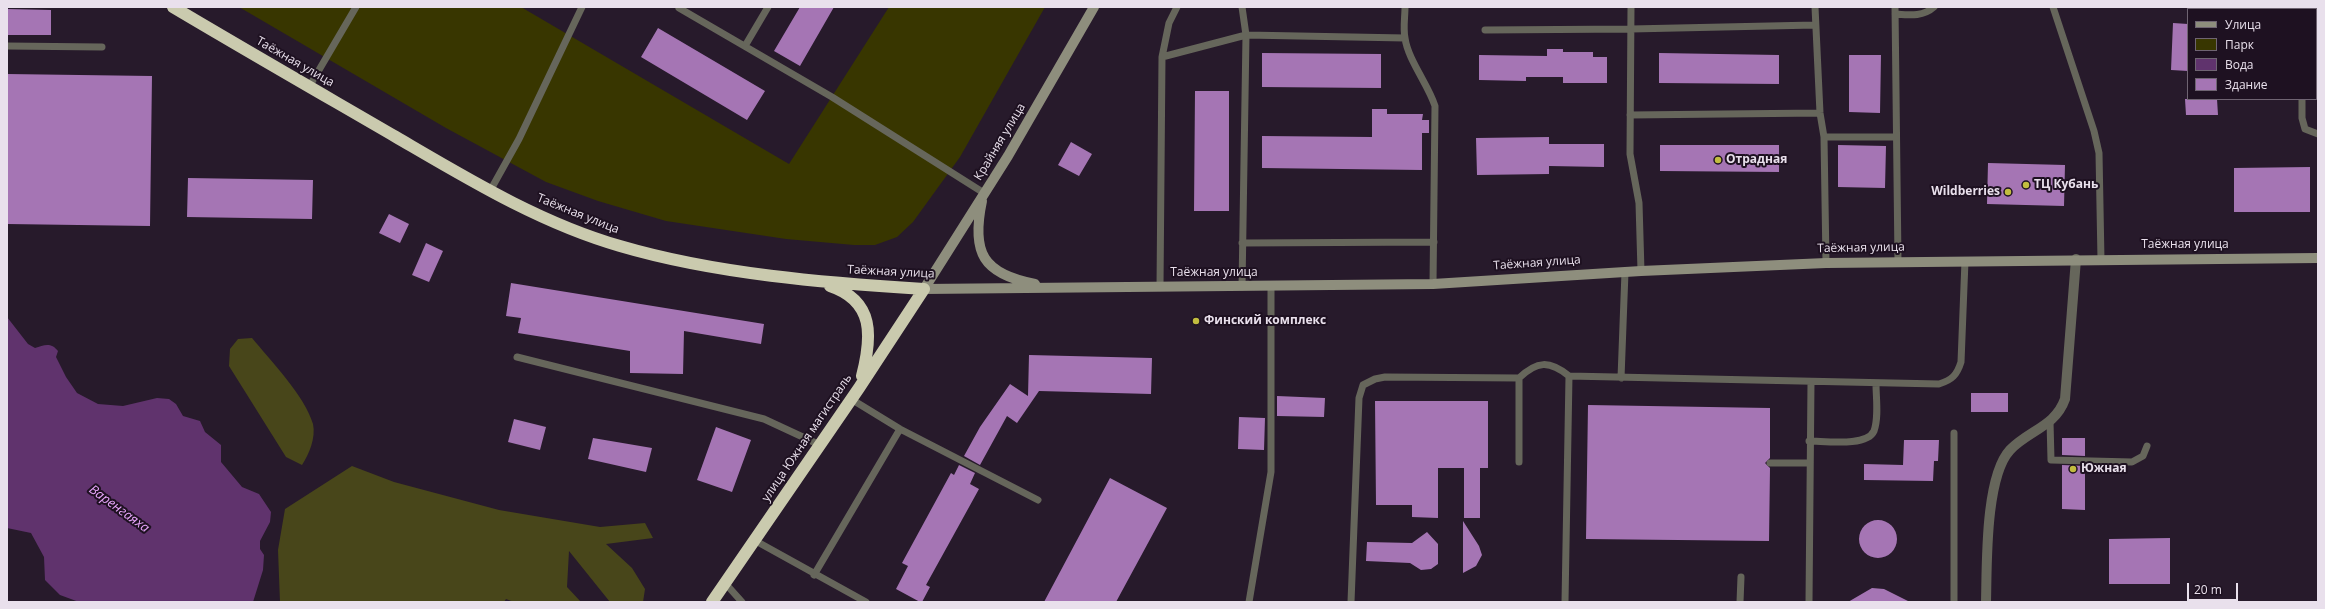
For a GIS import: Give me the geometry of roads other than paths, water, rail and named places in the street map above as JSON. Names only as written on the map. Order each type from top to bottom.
[{"type":"highway","name":"Таёжная улица","points":[[173,7],[490,191],[553,221],[621,246],[705,265],[814,281],[924,289]]},
{"type":"highway","points":[[814,281],[838,289],[853,297],[862,309],[869,327],[869,341],[859,388]]},
{"type":"highway","name":"улица Южная магистраль","points":[[712,602],[851,400],[924,289]]},
{"type":"street","name":"Крайняя улица","points":[[924,289],[984,193],[1094,7]]},
{"type":"street","points":[[984,193],[980,212],[979,238],[986,262],[998,273],[1006,276],[1057,288]]},
{"type":"street","name":"Таёжная улица","points":[[924,289],[1434,284],[1641,271],[1826,263],[2076,259],[2318,258]]},
{"type":"street","points":[[1986,602],[1990,516],[1995,487],[2001,465],[2010,450],[2050,421],[2061,411],[2065,399],[2076,259]]},
{"type":"lane","points":[[310,87],[356,7]]},
{"type":"lane","points":[[490,191],[519,138],[582,7]]},
{"type":"lane","points":[[745,46],[768,7]]},
{"type":"lane","points":[[1160,287],[1162,57],[1169,23],[1177,7]]},
{"type":"lane","points":[[1242,7],[1246,35],[1242,287]]},
{"type":"lane","points":[[1405,7],[1405,38],[1407,47],[1431,93],[1435,106],[1434,284]]},
{"type":"lane","points":[[1631,7],[1630,154],[1639,203],[1641,271]]},
{"type":"lane","points":[[1814,7],[1820,113],[1824,138],[1826,263]]},
{"type":"lane","points":[[1898,261],[1895,11],[1918,15],[1927,13],[1934,7]]},
{"type":"lane","points":[[2053,7],[2094,131],[2099,154],[2101,260]]},
{"type":"lane","points":[[679,8],[832,97],[984,193]]},
{"type":"lane","points":[[1485,30],[1631,29],[1815,25]]},
{"type":"lane","points":[[1162,57],[1246,35],[1405,38]]},
{"type":"lane","points":[[7,46],[102,47]]},
{"type":"lane","points":[[2302,100],[2302,118],[2305,129],[2318,134]]},
{"type":"lane","points":[[1630,115],[1820,113]]},
{"type":"lane","points":[[1824,138],[1896,137]]},
{"type":"lane","points":[[1242,244],[1434,242]]},
{"type":"lane","points":[[1351,602],[1359,398],[1363,386],[1375,378],[1519,378],[1530,368],[1548,364],[1558,368],[1569,376],[1876,384],[1939,384],[1950,381],[1958,372],[1962,353],[1965,261]]},
{"type":"lane","points":[[1621,378],[1625,272]]},
{"type":"lane","points":[[1249,602],[1271,472],[1271,286]]},
{"type":"lane","points":[[517,357],[764,419],[820,445]]},
{"type":"lane","points":[[1565,602],[1569,376]]},
{"type":"lane","points":[[1519,378],[1519,462]]},
{"type":"lane","points":[[1809,602],[1809,441],[1811,382]]},
{"type":"lane","points":[[1809,441],[1859,441],[1869,438],[1874,431],[1876,421],[1876,384]]},
{"type":"lane","points":[[851,400],[900,429],[1038,500]]},
{"type":"lane","points":[[2050,421],[2051,460],[2132,462],[2142,456],[2147,446]]},
{"type":"lane","points":[[814,575],[900,429]]},
{"type":"lane","points":[[1954,433],[1954,602]]},
{"type":"lane","points":[[1770,463],[1809,463]]},
{"type":"lane","points":[[754,540],[814,575],[866,602]]},
{"type":"lane","points":[[1740,602],[1741,577]]},
{"type":"lane","points":[[725,583],[742,602]]},
{"type":"water","name":"Варенгаяха","points":[[7,317],[28,344],[35,348],[50,345],[58,351],[56,357],[66,377],[77,393],[98,404],[123,406],[157,398],[169,399],[176,404],[183,416],[200,421],[205,432],[221,445],[221,462],[242,487],[259,494],[271,512],[270,522],[260,541],[260,549],[264,555],[263,570],[253,602],[79,602],[60,595],[45,580],[44,557],[31,533],[7,528]]},
{"type":"place","name":"Отрадная","points":[[1718,160]]},
{"type":"place","name":"ТЦ Кубань","points":[[2026,185]]},
{"type":"place","name":"Wildberries","points":[[2008,192]]},
{"type":"place","name":"Финский комплекс","points":[[1196,321]]},
{"type":"place","name":"Южная","points":[[2073,469]]}]
